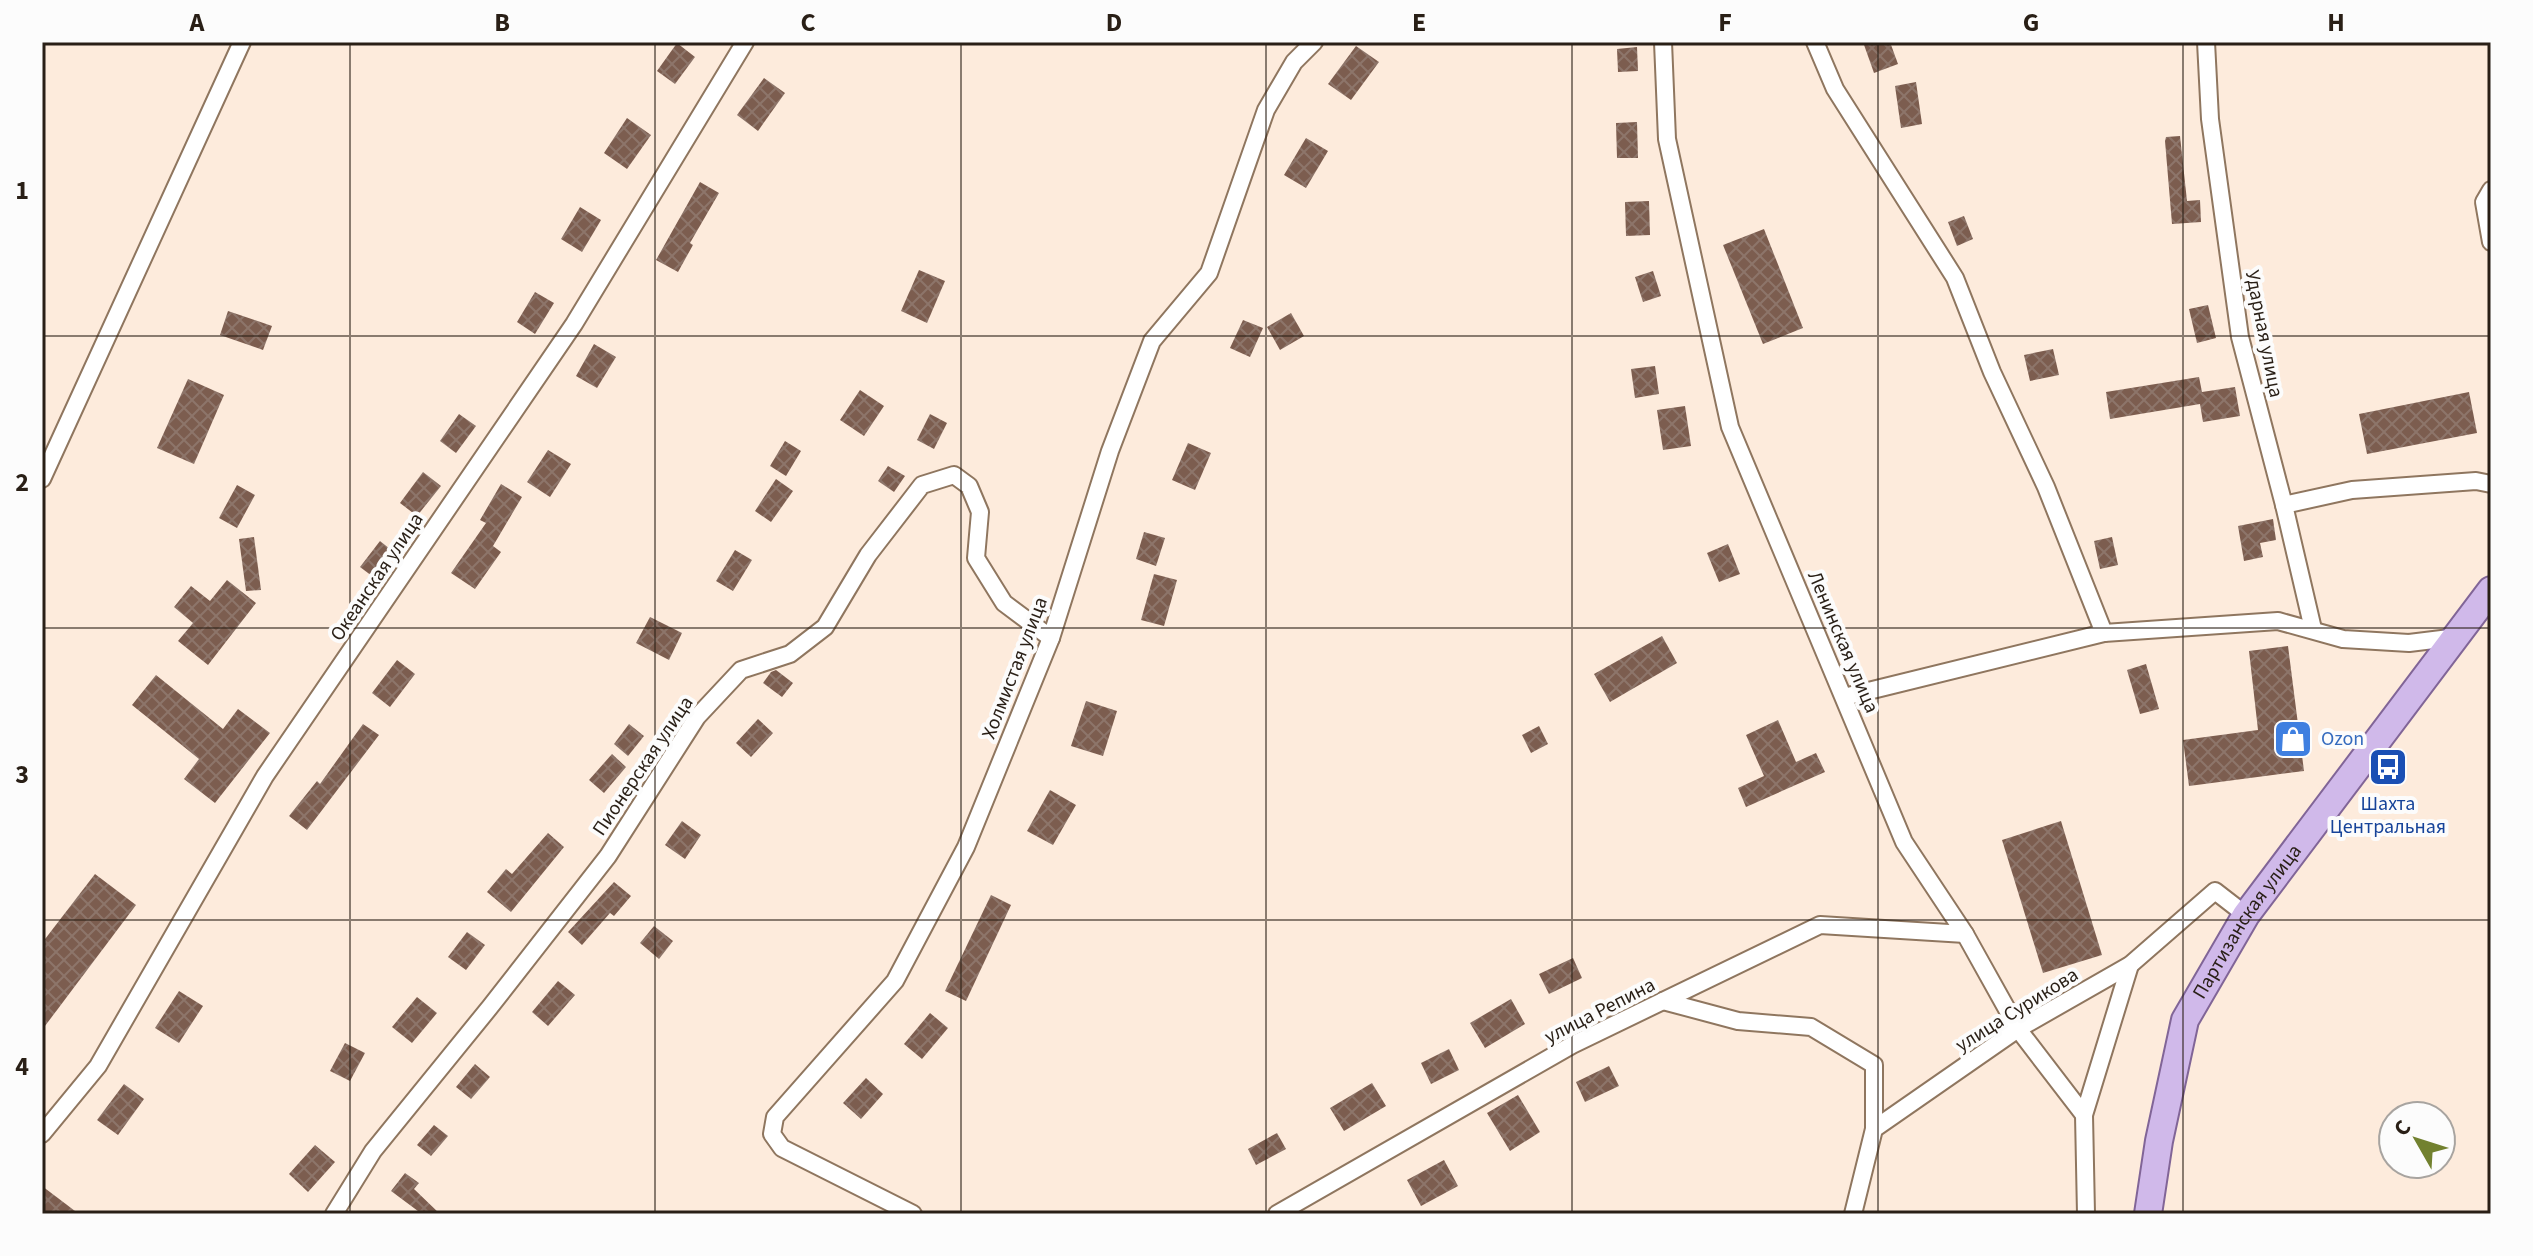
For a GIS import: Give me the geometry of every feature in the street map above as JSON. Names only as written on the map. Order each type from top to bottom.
[{"type":"main road","name":"Партизанская улица","points":[[2148,1214],[2159,1141],[2185,1020],[2246,915],[2491,590]]},
{"type":"street","points":[[42,479],[242,42]]},
{"type":"street","name":"Океанская улица","points":[[42,1134],[98,1066],[265,776],[574,324],[745,42]]},
{"type":"street","name":"Холмистая улица","points":[[913,1214],[782,1148],[772,1134],[775,1117],[895,981],[966,847],[1051,638],[1110,451],[1152,341],[1209,273],[1266,110],[1294,62],[1314,42]]},
{"type":"street","name":"Ленинская улица","points":[[1663,42],[1667,139],[1730,427],[1904,842],[1965,934],[2018,1029],[2084,1115]]},
{"type":"street","points":[[1815,42],[1835,89],[1955,278],[1992,372],[2046,487],[2104,633]]},
{"type":"street","name":"Ударная улица","points":[[2206,42],[2210,119],[2240,337],[2313,629]]},
{"type":"street","points":[[2491,190],[2484,202],[2491,242]]},
{"type":"street","name":"Пионерская улица","points":[[334,1214],[373,1151],[608,856],[697,717],[741,670],[790,654],[825,627],[868,555],[922,485],[954,475],[969,486],[980,512],[976,558],[1004,603],[1051,638]]},
{"type":"street","points":[[2284,505],[2352,490],[2476,481],[2491,484]]},
{"type":"street","points":[[1844,697],[2104,633],[2278,621],[2343,639],[2409,643],[2458,637]]},
{"type":"street","name":"улица Сурикова","points":[[1874,1129],[2018,1029],[2130,965],[2215,891],[2246,915]]},
{"type":"street","name":"улица Репина","points":[[1277,1214],[1572,1045],[1820,925],[1965,934]]},
{"type":"street","points":[[2086,1214],[2084,1115],[2130,965]]},
{"type":"street","points":[[1663,1001],[1738,1021],[1811,1027],[1874,1065],[1874,1129],[1853,1214]]},
{"type":"building","points":[[1863,42],[1890,42],[1898,64],[1874,73]]},
{"type":"building","points":[[677,43],[695,57],[675,84],[657,71]]},
{"type":"building","points":[[1356,46],[1379,62],[1351,100],[1328,84]]},
{"type":"building","points":[[1637,47],[1638,71],[1618,72],[1617,49]]},
{"type":"building","points":[[764,78],[785,93],[758,131],[737,115]]},
{"type":"building","points":[[1916,82],[1922,124],[1901,128],[1895,86]]},
{"type":"building","points":[[627,118],[651,135],[627,169],[604,153]]},
{"type":"building","points":[[1637,122],[1638,158],[1617,158],[1616,123]]},
{"type":"building","points":[[2180,136],[2187,201],[2200,200],[2201,222],[2172,224],[2165,141],[2166,137]]},
{"type":"building","points":[[1306,138],[1328,151],[1306,188],[1284,175]]},
{"type":"building","points":[[700,182],[719,193],[690,243],[693,245],[678,272],[656,260]]},
{"type":"building","points":[[1649,201],[1650,235],[1626,236],[1625,202]]},
{"type":"building","points":[[580,207],[601,220],[582,252],[561,239]]},
{"type":"building","points":[[1964,216],[1973,239],[1957,246],[1948,222]]},
{"type":"building","points":[[1764,229],[1803,328],[1763,344],[1723,245]]},
{"type":"building","points":[[919,270],[945,281],[927,323],[901,311]]},
{"type":"building","points":[[1653,271],[1661,296],[1643,302],[1635,277]]},
{"type":"building","points":[[535,292],[554,303],[535,334],[517,322]]},
{"type":"building","points":[[2208,305],[2216,338],[2197,343],[2189,309]]},
{"type":"building","points":[[228,311],[272,326],[263,350],[220,335]]},
{"type":"building","points":[[1291,313],[1304,336],[1280,350],[1267,327]]},
{"type":"building","points":[[1243,320],[1263,328],[1250,357],[1230,348]]},
{"type":"building","points":[[594,344],[616,357],[597,388],[576,376]]},
{"type":"building","points":[[2053,349],[2059,375],[2030,381],[2024,355]]},
{"type":"building","points":[[1655,366],[1659,394],[1635,398],[1631,369]]},
{"type":"building","points":[[2199,377],[2202,392],[2235,387],[2240,416],[2203,422],[2200,404],[2110,419],[2106,392]]},
{"type":"building","points":[[188,379],[224,395],[194,464],[157,448]]},
{"type":"building","points":[[860,390],[884,406],[864,436],[840,420]]},
{"type":"building","points":[[2469,392],[2477,433],[2367,454],[2359,414]]},
{"type":"building","points":[[1685,406],[1691,446],[1663,450],[1657,410]]},
{"type":"building","points":[[459,414],[476,426],[456,453],[440,441]]},
{"type":"building","points":[[930,414],[947,423],[934,449],[917,440]]},
{"type":"building","points":[[785,441],[801,451],[786,476],[770,466]]},
{"type":"building","points":[[1188,443],[1211,453],[1195,490],[1172,480]]},
{"type":"building","points":[[548,450],[571,464],[550,497],[527,482]]},
{"type":"building","points":[[888,466],[905,476],[894,492],[878,481]]},
{"type":"building","points":[[423,472],[441,486],[417,516],[400,503]]},
{"type":"building","points":[[776,479],[793,491],[771,522],[755,511]]},
{"type":"building","points":[[501,484],[522,497],[493,546],[501,552],[475,589],[451,573],[486,523],[480,520]]},
{"type":"building","points":[[237,485],[255,495],[237,528],[219,518]]},
{"type":"building","points":[[2273,519],[2276,540],[2260,543],[2263,557],[2244,561],[2238,526]]},
{"type":"building","points":[[1144,532],[1165,538],[1156,566],[1136,559]]},
{"type":"building","points":[[254,537],[261,590],[246,591],[239,539]]},
{"type":"building","points":[[2112,537],[2118,565],[2100,569],[2094,541]]},
{"type":"building","points":[[380,541],[395,553],[376,579],[360,567]]},
{"type":"building","points":[[1728,544],[1740,574],[1719,582],[1707,553]]},
{"type":"building","points":[[735,550],[752,560],[733,591],[716,581]]},
{"type":"building","points":[[1154,574],[1177,580],[1164,626],[1141,620]]},
{"type":"building","points":[[227,580],[256,603],[208,665],[178,641],[193,623],[174,607],[191,586],[210,601]]},
{"type":"building","points":[[650,617],[682,633],[669,660],[636,643]]},
{"type":"building","points":[[1662,636],[1677,663],[1610,702],[1594,674]]},
{"type":"building","points":[[2288,646],[2304,771],[2189,786],[2183,740],[2258,730],[2249,651]]},
{"type":"building","points":[[397,660],[415,674],[390,707],[372,693]]},
{"type":"building","points":[[2146,664],[2159,709],[2140,714],[2127,670]]},
{"type":"building","points":[[776,670],[793,683],[782,697],[763,683]]},
{"type":"building","points":[[156,675],[223,729],[238,709],[270,733],[215,803],[184,779],[199,759],[132,705]]},
{"type":"building","points":[[1086,701],[1117,711],[1103,756],[1071,746]]},
{"type":"building","points":[[758,719],[773,733],[751,757],[736,743]]},
{"type":"building","points":[[1778,720],[1796,762],[1816,753],[1825,772],[1746,807],[1738,788],[1764,776],[1746,735]]},
{"type":"building","points":[[363,724],[379,735],[307,830],[289,816],[317,781],[320,784]]},
{"type":"building","points":[[629,724],[644,736],[628,756],[614,744]]},
{"type":"building","points":[[1539,726],[1548,744],[1531,753],[1522,735]]},
{"type":"building","points":[[612,754],[626,767],[604,793],[589,780]]},
{"type":"building","points":[[1050,790],[1076,805],[1053,845],[1027,831]]},
{"type":"building","points":[[682,821],[701,835],[685,859],[665,845]]},
{"type":"building","points":[[2061,821],[2102,955],[2043,973],[2002,840]]},
{"type":"building","points":[[548,833],[564,847],[511,912],[487,892],[506,869],[512,874]]},
{"type":"building","points":[[95,874],[136,905],[42,1030],[42,943]]},
{"type":"building","points":[[614,882],[631,896],[614,916],[610,913],[582,945],[568,932]]},
{"type":"building","points":[[991,895],[1011,905],[966,1001],[945,991]]},
{"type":"building","points":[[654,926],[673,941],[659,959],[640,943]]},
{"type":"building","points":[[467,932],[485,945],[466,970],[448,957]]},
{"type":"building","points":[[1573,958],[1582,978],[1549,994],[1539,974]]},
{"type":"building","points":[[558,981],[575,995],[548,1026],[532,1012]]},
{"type":"building","points":[[179,991],[203,1006],[179,1043],[155,1028]]},
{"type":"building","points":[[417,997],[437,1013],[412,1043],[392,1027]]},
{"type":"building","points":[[1511,999],[1525,1024],[1485,1048],[1470,1023]]},
{"type":"building","points":[[930,1013],[948,1028],[922,1059],[904,1044]]},
{"type":"building","points":[[345,1043],[365,1053],[350,1081],[330,1071]]},
{"type":"building","points":[[1449,1049],[1459,1070],[1431,1084],[1421,1063]]},
{"type":"building","points":[[475,1064],[490,1077],[471,1099],[456,1087]]},
{"type":"building","points":[[1609,1066],[1619,1086],[1585,1102],[1576,1082]]},
{"type":"building","points":[[866,1078],[883,1094],[861,1119],[843,1103]]},
{"type":"building","points":[[1372,1083],[1386,1106],[1344,1131],[1330,1108]]},
{"type":"building","points":[[124,1084],[144,1099],[118,1135],[97,1120]]},
{"type":"building","points":[[1518,1095],[1540,1132],[1510,1151],[1487,1113]]},
{"type":"building","points":[[434,1125],[448,1136],[431,1156],[417,1145]]},
{"type":"building","points":[[1277,1133],[1286,1149],[1256,1165],[1248,1149]]},
{"type":"building","points":[[315,1145],[335,1162],[308,1192],[289,1174]]},
{"type":"building","points":[[1444,1160],[1458,1186],[1421,1206],[1407,1180]]},
{"type":"building","points":[[405,1173],[419,1183],[414,1189],[440,1214],[422,1214],[391,1191]]},
{"type":"building","points":[[42,1186],[79,1214],[42,1214]]},
{"type":"place","name":"Ozon","points":[[2293,739]]},
{"type":"place","name":"Шахта Центральная","points":[[2388,767]]}]
